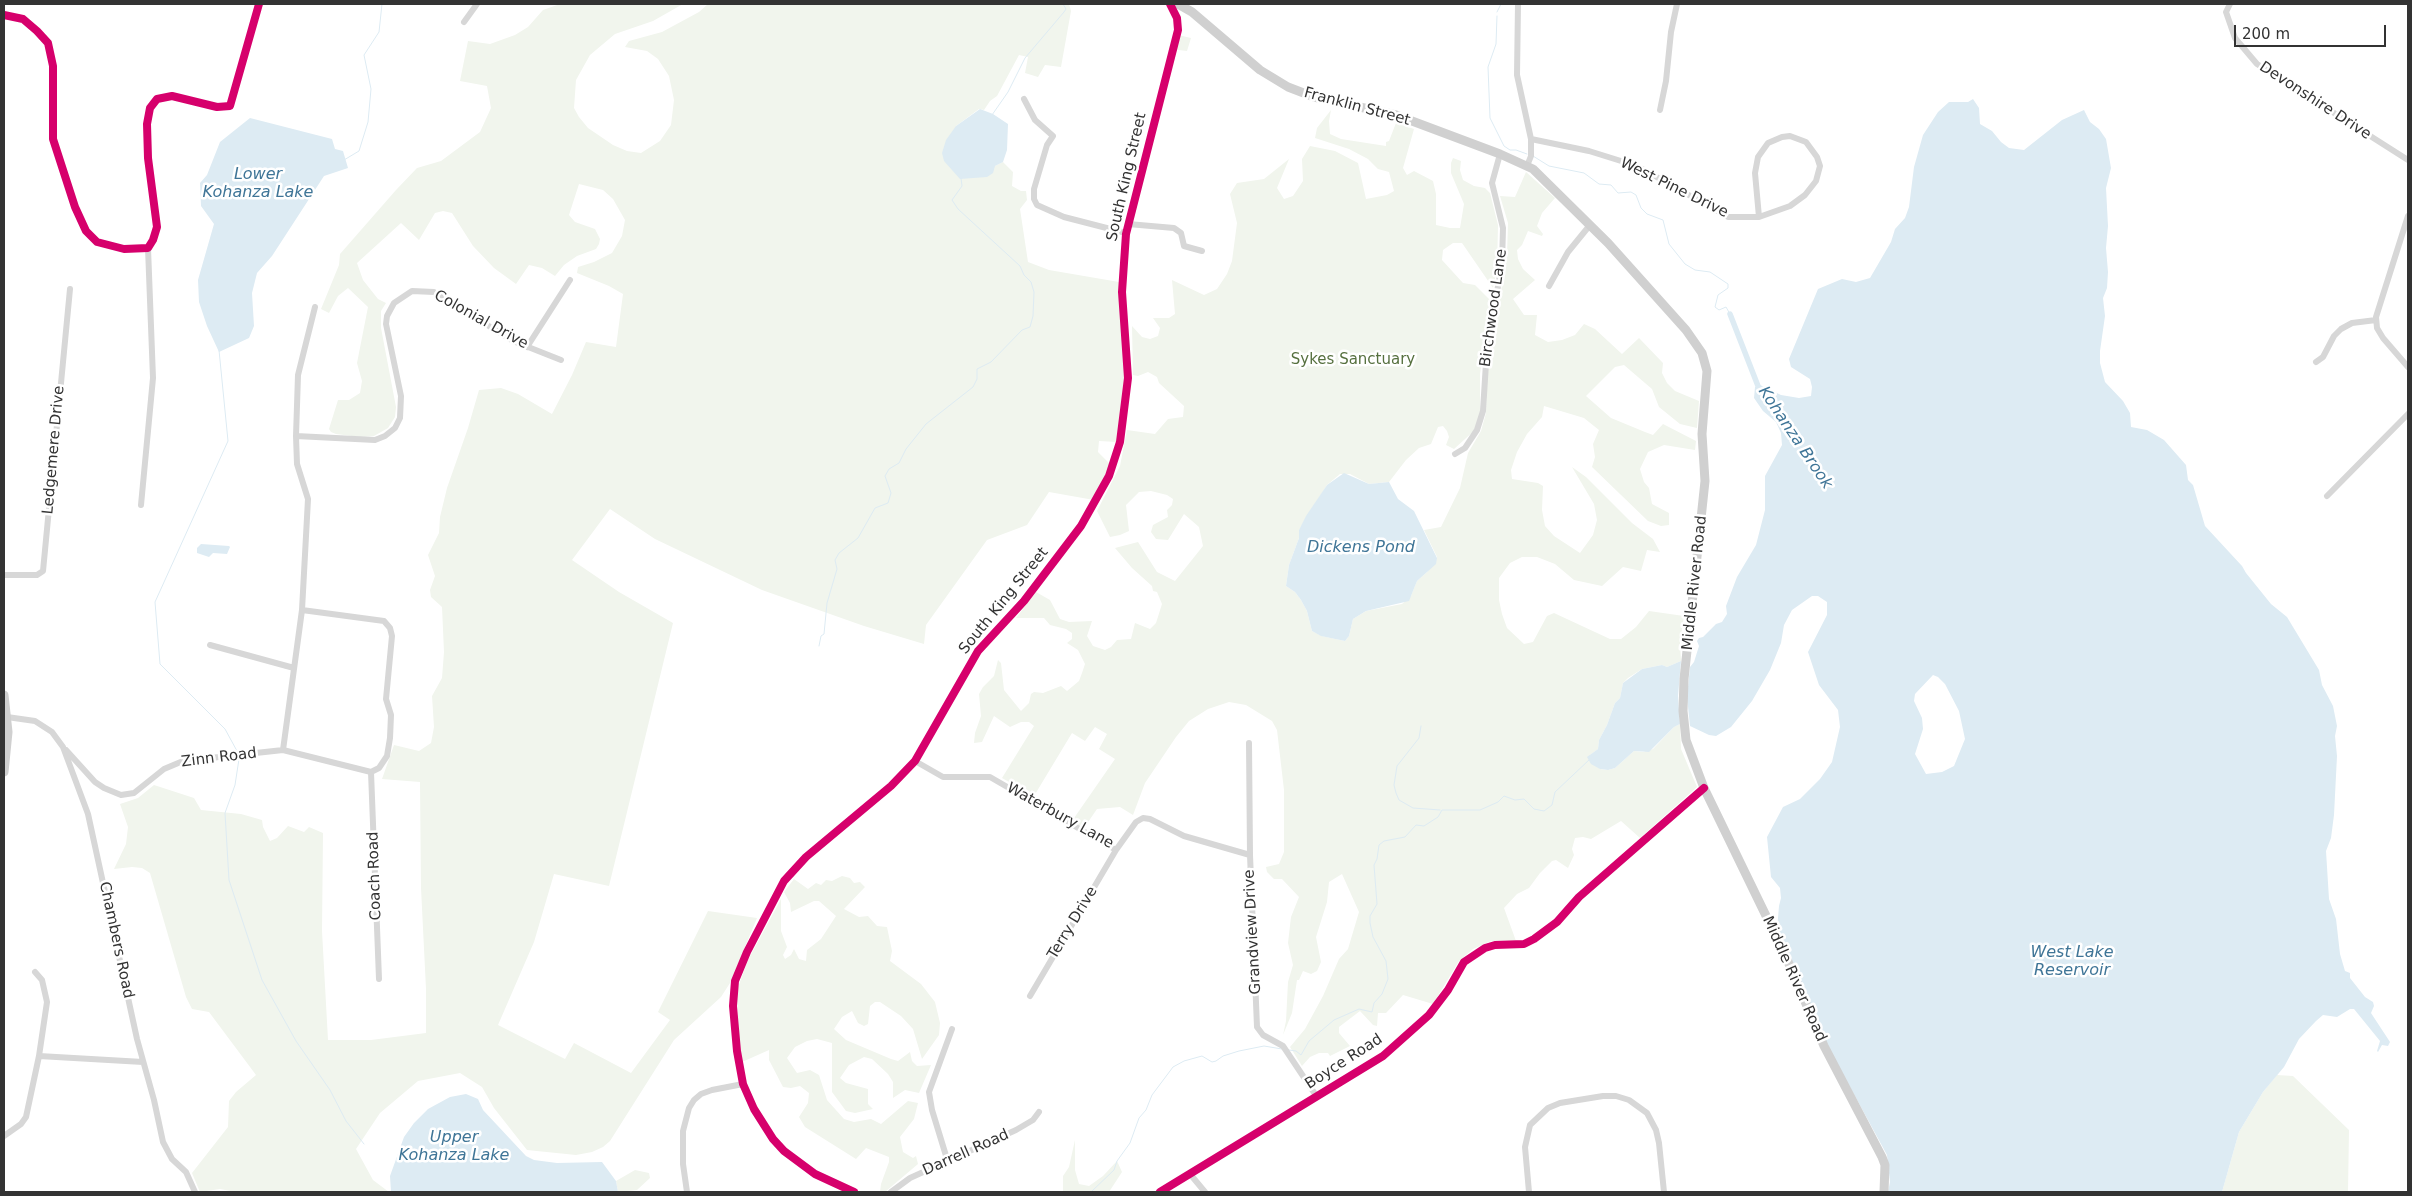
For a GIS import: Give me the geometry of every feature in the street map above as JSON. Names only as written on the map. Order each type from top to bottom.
[{"type":"main road","name":"Franklin Street","points":[[1178,4],[1190,6],[1250,63],[1288,87],[1314,97],[1396,115],[1528,163]]},
{"type":"main road","name":"Middle River Road","points":[[1528,163],[1590,225],[1686,330],[1706,362],[1707,386],[1702,434],[1705,489],[1683,698],[1686,740],[1704,788],[1786,957],[1824,1046],[1882,1157],[1885,1166],[1884,1192]]},
{"type":"main road","points":[[4,694],[7,717],[7,748],[4,772]]},
{"type":"street","points":[[141,505],[153,378],[148,248],[157,227],[148,158],[147,124],[150,108],[157,100],[172,96],[217,107],[230,106],[259,4]]},
{"type":"street","points":[[464,22],[479,4]]},
{"type":"street","name":"South King Street","points":[[854,1192],[815,1174],[784,1151],[762,1124],[743,1084],[734,1028],[733,994],[740,966],[772,901],[796,866],[891,786],[915,761],[978,651],[1024,601],[1081,526],[1098,498],[1114,463],[1120,442],[1128,378],[1122,292],[1126,232],[1178,30],[1177,18],[1170,4]]},
{"type":"street","points":[[1518,4],[1517,75],[1531,138],[1528,163]]},
{"type":"street","points":[[1660,110],[1677,4]]},
{"type":"street","name":"Devonshire Drive","points":[[2230,4],[2226,12],[2230,28],[2238,43],[2250,58],[2279,79],[2408,160]]},
{"type":"street","points":[[4,15],[23,20],[37,31],[48,44],[53,66],[53,139],[74,207],[86,231],[97,242],[109,247],[124,249],[148,248]]},
{"type":"street","points":[[1024,99],[1036,120],[1053,136],[1047,145],[1034,189],[1034,198],[1037,205],[1064,216],[1126,232]]},
{"type":"street","name":"West Pine Drive","points":[[1531,138],[1590,151],[1636,166],[1728,217],[1759,217],[1790,206],[1805,195],[1816,181],[1820,166],[1818,157],[1806,142],[1790,136],[1782,136],[1763,148],[1756,164],[1755,173],[1759,217]]},
{"type":"street","name":"Birchwood Lane","points":[[1455,454],[1465,448],[1477,430],[1484,411],[1487,347],[1504,245],[1503,228],[1492,183],[1500,154]]},
{"type":"street","points":[[2408,216],[2376,320],[2383,338],[2408,367]]},
{"type":"street","points":[[1128,224],[1174,228],[1181,233],[1184,246],[1202,251]]},
{"type":"street","points":[[1549,286],[1568,252],[1590,225]]},
{"type":"street","points":[[527,347],[570,280]]},
{"type":"street","name":"Ledgemere Drive","points":[[4,575],[37,575],[43,571],[70,289]]},
{"type":"street","name":"Colonial Drive","points":[[296,436],[376,440],[395,428],[400,418],[401,396],[386,324],[387,316],[394,304],[412,291],[434,292],[493,331],[561,360]]},
{"type":"street","points":[[283,750],[302,610],[308,499],[297,464],[298,375],[315,306]]},
{"type":"street","points":[[2316,362],[2323,357],[2340,329],[2352,323],[2376,320]]},
{"type":"street","points":[[2328,496],[2408,414]]},
{"type":"street","points":[[302,610],[384,621],[390,628],[392,636],[386,699],[390,715],[390,738],[387,756],[379,768],[371,772]]},
{"type":"street","points":[[210,645],[294,668]]},
{"type":"street","name":"Chambers Road","points":[[7,717],[35,721],[52,732],[63,747],[88,814],[143,1062],[163,1142],[172,1159],[190,1180],[195,1192]]},
{"type":"street","name":"Grandview Drive","points":[[1250,743],[1250,855],[1257,1027],[1263,1034],[1283,1046],[1317,1096]]},
{"type":"street","name":"Zinn Road","points":[[63,747],[95,782],[104,788],[120,794],[134,793],[164,769],[183,761],[283,750],[371,772]]},
{"type":"street","name":"Waterbury Lane","points":[[915,761],[943,777],[990,778],[1116,850],[1136,822],[1143,818],[1150,819],[1184,836],[1250,855]]},
{"type":"street","name":"Coach Road","points":[[371,772],[379,979]]},
{"type":"street","name":"Boyce Road","points":[[1160,1192],[1347,1079],[1395,1046],[1429,1015],[1448,990],[1464,962],[1478,951],[1495,945],[1524,944],[1534,939],[1557,922],[1579,898],[1704,788]]},
{"type":"street","name":"Terry Drive","points":[[1030,996],[1116,850]]},
{"type":"street","points":[[4,1137],[21,1124],[26,1117],[39,1056],[47,1002],[42,980],[35,972]]},
{"type":"street","points":[[947,1159],[932,1110],[929,1092],[952,1029]]},
{"type":"street","points":[[39,1056],[143,1062]]},
{"type":"street","points":[[686,1192],[682,1164],[683,1131],[689,1108],[694,1100],[707,1092],[743,1084]]},
{"type":"street","points":[[1529,1192],[1525,1147],[1530,1125],[1548,1108],[1577,1099],[1616,1096],[1629,1100],[1646,1113],[1656,1130],[1664,1192]]},
{"type":"street","name":"Darrell Road","points":[[891,1192],[910,1178],[947,1159],[1016,1130],[1033,1120],[1039,1112]]},
{"type":"street","points":[[1190,1174],[1206,1192]]},
{"type":"green space","points":[[560,4],[683,4],[653,21],[615,34],[590,55],[576,80],[574,108],[588,128],[613,145],[627,151],[641,153],[660,141],[671,125],[674,100],[669,76],[658,59],[647,51],[625,47],[629,41],[662,32],[699,12],[708,4],[1069,4],[1071,11],[1061,67],[1045,65],[1038,77],[1025,73],[1028,57],[1019,55],[997,96],[990,101],[984,110],[979,109],[956,126],[995,166],[1003,162],[1013,172],[1012,186],[1021,191],[1026,191],[1027,200],[1020,209],[1028,262],[1049,270],[1119,282],[1126,366],[1117,442],[1099,441],[1098,452],[1110,464],[1094,500],[1049,492],[1027,525],[987,540],[926,625],[924,644],[864,626],[762,590],[655,539],[610,509],[572,560],[619,592],[673,623],[609,886],[554,874],[534,942],[498,1025],[565,1059],[574,1043],[631,1073],[670,1020],[658,1012],[708,911],[757,918],[730,983],[721,997],[674,1040],[610,1141],[592,1152],[576,1155],[527,1150],[494,1108],[482,1087],[460,1073],[418,1081],[380,1113],[356,1149],[373,1180],[389,1192],[236,1192],[220,1189],[200,1192],[192,1173],[228,1127],[229,1101],[236,1092],[256,1075],[209,1012],[192,1009],[186,997],[150,873],[142,868],[114,869],[126,844],[128,827],[120,804],[138,798],[154,785],[194,798],[201,810],[241,814],[262,820],[263,827],[270,841],[277,838],[288,826],[304,832],[309,827],[323,833],[322,931],[328,1040],[371,1040],[426,1033],[426,989],[421,888],[420,782],[382,779],[394,745],[419,751],[431,743],[434,727],[432,696],[442,678],[444,652],[442,607],[431,597],[430,590],[435,576],[428,555],[439,533],[440,517],[447,488],[479,390],[501,388],[518,394],[552,414],[586,342],[616,347],[623,294],[577,273],[578,267],[612,253],[622,236],[625,220],[613,199],[603,190],[579,184],[569,215],[575,222],[595,229],[600,239],[596,249],[577,256],[564,265],[555,276],[542,268],[529,265],[516,284],[494,268],[473,246],[452,213],[443,211],[435,213],[419,240],[401,223],[357,263],[363,280],[378,299],[386,303],[381,311],[381,328],[396,407],[395,417],[388,428],[374,436],[360,437],[336,434],[329,429],[338,400],[349,400],[360,393],[362,381],[357,363],[368,307],[348,288],[338,296],[329,313],[321,309],[339,265],[340,254],[396,190],[417,168],[441,161],[480,132],[491,108],[487,86],[460,81],[468,41],[490,44],[515,35],[528,27],[543,10]]},
{"type":"green space","points":[[1174,34],[1191,38],[1187,51],[1170,49]]},
{"type":"green space","name":"Sykes Sanctuary","points":[[1331,110],[1329,121],[1330,134],[1341,139],[1386,146],[1386,142],[1389,141],[1396,123],[1414,129],[1403,168],[1407,175],[1414,171],[1433,181],[1436,194],[1436,225],[1460,228],[1464,204],[1451,173],[1451,163],[1453,158],[1461,161],[1460,170],[1463,180],[1474,186],[1485,188],[1490,193],[1498,225],[1497,269],[1493,288],[1462,243],[1453,243],[1443,250],[1442,260],[1463,283],[1475,285],[1491,301],[1480,374],[1480,412],[1475,430],[1454,449],[1446,445],[1449,437],[1447,431],[1443,426],[1438,427],[1431,444],[1419,448],[1406,460],[1389,482],[1369,484],[1350,474],[1340,474],[1327,485],[1299,530],[1299,538],[1289,565],[1286,586],[1295,592],[1301,600],[1307,611],[1312,631],[1322,636],[1345,641],[1349,636],[1353,619],[1366,611],[1402,604],[1411,596],[1417,581],[1427,572],[1437,557],[1424,530],[1441,527],[1460,488],[1468,453],[1481,431],[1486,413],[1487,375],[1507,255],[1508,223],[1500,196],[1515,197],[1526,172],[1555,198],[1542,213],[1537,226],[1543,234],[1542,236],[1528,231],[1522,245],[1517,250],[1518,259],[1523,269],[1535,280],[1513,299],[1524,315],[1537,315],[1535,335],[1548,342],[1562,340],[1575,335],[1584,324],[1595,329],[1622,354],[1639,338],[1663,363],[1662,373],[1667,383],[1675,391],[1699,401],[1697,428],[1680,424],[1659,407],[1652,389],[1624,365],[1615,367],[1586,396],[1611,418],[1645,432],[1653,435],[1663,424],[1696,441],[1695,450],[1664,445],[1648,452],[1640,469],[1644,482],[1649,488],[1652,504],[1669,513],[1669,525],[1661,526],[1648,521],[1592,467],[1595,457],[1593,444],[1599,430],[1584,418],[1544,406],[1542,417],[1527,434],[1517,452],[1511,470],[1512,479],[1538,483],[1543,486],[1542,510],[1545,526],[1554,536],[1580,553],[1593,535],[1597,520],[1594,504],[1572,467],[1586,477],[1632,523],[1653,539],[1660,552],[1647,550],[1641,571],[1623,567],[1602,586],[1574,580],[1555,564],[1537,557],[1522,557],[1510,563],[1499,578],[1499,600],[1502,614],[1507,628],[1524,644],[1533,642],[1547,616],[1554,613],[1610,639],[1621,639],[1636,627],[1649,611],[1684,616],[1680,643],[1681,661],[1667,667],[1662,665],[1642,669],[1623,683],[1620,698],[1615,703],[1599,740],[1598,749],[1590,755],[1600,769],[1608,770],[1615,768],[1634,751],[1644,752],[1653,749],[1674,727],[1680,724],[1681,749],[1697,787],[1640,838],[1621,821],[1591,839],[1575,838],[1572,849],[1574,855],[1568,868],[1556,860],[1552,861],[1529,888],[1517,894],[1504,908],[1516,941],[1491,941],[1473,949],[1459,961],[1433,1004],[1403,995],[1386,1013],[1378,1013],[1377,1026],[1373,1025],[1360,1011],[1339,1027],[1339,1033],[1350,1046],[1330,1056],[1328,1053],[1319,1053],[1310,1057],[1302,1066],[1290,1047],[1305,1029],[1323,996],[1339,959],[1348,949],[1359,912],[1342,874],[1329,882],[1327,902],[1316,937],[1321,962],[1317,971],[1311,974],[1303,971],[1299,980],[1297,980],[1292,1013],[1283,1035],[1286,1021],[1288,982],[1293,965],[1288,943],[1291,917],[1299,897],[1282,879],[1274,879],[1267,872],[1266,867],[1279,864],[1284,852],[1284,790],[1277,730],[1272,721],[1246,705],[1229,702],[1208,709],[1189,721],[1176,737],[1145,783],[1133,815],[1120,807],[1097,809],[1084,828],[1072,821],[1115,759],[1099,749],[1107,734],[1095,727],[1085,741],[1072,733],[1034,796],[1002,778],[1034,726],[1029,722],[1021,722],[1010,727],[994,716],[982,742],[974,743],[975,733],[981,716],[979,694],[994,676],[998,660],[1001,663],[1004,690],[1021,711],[1029,703],[1031,694],[1034,692],[1043,693],[1061,686],[1067,691],[1079,681],[1085,664],[1078,650],[1067,643],[1072,639],[1072,633],[1066,629],[1050,625],[1044,618],[1016,618],[1036,592],[1050,600],[1060,619],[1069,622],[1092,621],[1087,636],[1093,646],[1105,650],[1111,647],[1117,640],[1131,639],[1135,623],[1150,629],[1156,623],[1162,604],[1157,592],[1153,591],[1152,586],[1132,568],[1115,548],[1138,542],[1157,572],[1175,581],[1203,546],[1199,527],[1184,514],[1168,540],[1156,539],[1151,532],[1153,525],[1168,517],[1167,510],[1172,505],[1173,499],[1167,495],[1151,491],[1139,492],[1126,505],[1129,531],[1120,535],[1110,537],[1097,511],[1120,466],[1127,430],[1155,434],[1168,419],[1183,417],[1184,406],[1159,383],[1157,377],[1148,372],[1138,376],[1133,375],[1132,326],[1142,337],[1150,339],[1158,336],[1160,328],[1153,318],[1169,318],[1175,314],[1172,280],[1204,295],[1217,289],[1227,274],[1232,261],[1237,223],[1230,194],[1237,183],[1264,179],[1289,159],[1277,188],[1284,199],[1293,196],[1303,181],[1302,159],[1310,146],[1335,151],[1358,163],[1366,199],[1387,195],[1394,191],[1389,172],[1378,169],[1368,159],[1349,149],[1315,138],[1317,128]]},
{"type":"green space","points":[[842,876],[850,878],[854,883],[860,882],[865,887],[844,909],[859,917],[868,916],[877,926],[887,927],[892,951],[890,961],[921,984],[935,1002],[940,1023],[939,1035],[922,1059],[913,1029],[901,1016],[880,1002],[875,1002],[870,1006],[868,1024],[864,1026],[858,1023],[852,1011],[842,1017],[834,1029],[846,1040],[891,1059],[898,1061],[910,1052],[912,1061],[917,1066],[931,1065],[919,1093],[905,1090],[893,1098],[893,1082],[888,1074],[872,1059],[864,1057],[849,1065],[840,1078],[846,1083],[868,1089],[868,1104],[873,1109],[855,1113],[846,1111],[832,1092],[832,1043],[817,1039],[807,1041],[795,1047],[787,1058],[797,1073],[810,1070],[819,1075],[827,1100],[844,1119],[854,1122],[871,1119],[881,1124],[908,1101],[918,1103],[914,1119],[900,1137],[903,1152],[913,1158],[916,1156],[918,1164],[885,1192],[880,1192],[889,1157],[866,1148],[856,1159],[805,1127],[799,1117],[808,1103],[809,1093],[800,1086],[783,1087],[769,1060],[769,1050],[742,1062],[739,1042],[737,990],[748,960],[781,899],[781,931],[787,947],[783,955],[785,959],[791,955],[794,949],[799,959],[806,961],[807,950],[821,939],[836,916],[819,901],[814,901],[791,912],[790,903],[784,892],[794,879],[808,889],[816,883],[821,885],[826,880],[832,881]]},
{"type":"green space","points":[[2277,1075],[2293,1076],[2349,1130],[2348,1192],[2222,1192],[2239,1132],[2263,1092]]},
{"type":"green space","points":[[1075,1140],[1075,1170],[1079,1184],[1089,1186],[1103,1176],[1117,1161],[1122,1172],[1109,1192],[1063,1192],[1063,1176],[1069,1167]]},
{"type":"green space","points":[[635,1170],[649,1173],[650,1178],[637,1190],[618,1192],[616,1181]]},
{"type":"water","name":"West Lake Reservoir","points":[[1973,99],[1979,108],[1980,124],[1992,131],[2009,148],[2024,150],[2062,120],[2084,110],[2090,122],[2099,129],[2106,139],[2111,168],[2106,188],[2108,272],[2107,288],[2103,298],[2105,316],[2100,351],[2100,363],[2105,382],[2123,401],[2130,413],[2131,427],[2147,430],[2164,440],[2186,465],[2188,480],[2193,485],[2205,526],[2242,566],[2271,604],[2287,617],[2319,670],[2322,685],[2333,706],[2337,726],[2335,736],[2337,756],[2334,815],[2331,838],[2326,851],[2329,899],[2336,919],[2340,954],[2345,971],[2350,973],[2350,978],[2365,997],[2373,1002],[2374,1006],[2371,1013],[2390,1042],[2388,1046],[2382,1045],[2378,1052],[2380,1041],[2354,1009],[2350,1009],[2337,1017],[2323,1015],[2316,1021],[2299,1039],[2284,1067],[2263,1092],[2239,1132],[2222,1192],[1888,1192],[1890,1182],[1887,1155],[1831,1052],[1777,930],[1781,898],[1780,888],[1771,877],[1767,837],[1783,807],[1800,799],[1820,779],[1832,762],[1840,727],[1838,710],[1819,685],[1808,652],[1827,615],[1827,602],[1818,596],[1812,596],[1792,610],[1784,625],[1781,643],[1770,670],[1752,701],[1731,727],[1716,736],[1709,735],[1690,726],[1687,697],[1690,667],[1694,662],[1699,646],[1697,641],[1716,624],[1722,622],[1727,614],[1726,606],[1737,577],[1756,545],[1765,510],[1765,476],[1782,445],[1781,433],[1776,422],[1763,411],[1754,398],[1755,387],[1760,385],[1781,395],[1799,398],[1811,396],[1812,387],[1810,379],[1791,367],[1789,359],[1818,289],[1842,279],[1856,282],[1870,278],[1891,242],[1895,229],[1905,218],[1909,207],[1914,167],[1923,135],[1938,112],[1949,102],[1968,102]],"holes":[[[1933,675],[1945,684],[1959,711],[1965,739],[1954,766],[1942,772],[1926,774],[1915,754],[1923,729],[1922,718],[1914,701],[1915,694]]]},
{"type":"water","points":[[980,109],[993,114],[1008,124],[1007,150],[1003,162],[995,166],[993,173],[987,177],[960,179],[944,161],[942,153],[946,140],[956,126]]},
{"type":"water","name":"Lower Kohanza Lake","points":[[250,118],[332,139],[335,149],[343,151],[348,168],[324,176],[272,256],[257,273],[252,293],[254,326],[249,338],[219,352],[199,302],[198,280],[214,224],[201,206],[200,183],[207,175],[220,142]]},
{"type":"water","name":"Dickens Pond","points":[[1344,473],[1369,484],[1389,482],[1398,499],[1414,511],[1437,558],[1436,564],[1417,581],[1409,601],[1366,611],[1353,619],[1349,636],[1345,641],[1321,636],[1312,631],[1307,611],[1301,600],[1295,592],[1286,586],[1289,565],[1299,538],[1299,530],[1306,516],[1327,485]]},
{"type":"water","points":[[201,544],[230,547],[227,554],[213,553],[209,557],[197,553],[197,548]]},
{"type":"water","points":[[1681,661],[1678,696],[1680,724],[1674,727],[1649,752],[1634,751],[1615,768],[1608,770],[1600,769],[1591,764],[1587,757],[1598,749],[1599,740],[1615,703],[1620,698],[1623,683],[1642,669],[1662,665],[1667,667]]},
{"type":"water","name":"Upper Kohanza Lake","points":[[466,1094],[478,1099],[483,1110],[526,1156],[534,1160],[557,1163],[602,1162],[616,1181],[618,1192],[391,1192],[390,1176],[404,1137],[414,1123],[428,1109],[450,1097]]},
{"type":"waterway","points":[[344,160],[359,151],[368,122],[371,89],[364,55],[379,32],[382,4]]},
{"type":"waterway","points":[[992,115],[1008,92],[1025,58],[1066,9],[1063,4]]},
{"type":"waterway","name":"Kohanza Brook","points":[[1497,12],[1501,4]]},
{"type":"waterway","name":"Kohanza Brook","points":[[1497,16],[1496,44],[1488,67],[1490,118],[1504,146],[1510,150],[1527,154]]},
{"type":"waterway","name":"Kohanza Brook","points":[[1533,156],[1549,166],[1584,173],[1599,184],[1611,185],[1618,193],[1631,192],[1636,195],[1641,208],[1647,214],[1663,220],[1669,244],[1685,264],[1695,270],[1710,272],[1728,284],[1728,288],[1718,295],[1715,307],[1719,310],[1726,307],[1730,314]]},
{"type":"waterway","points":[[819,646],[821,636],[824,634],[827,603],[837,569],[835,560],[839,553],[858,538],[875,508],[888,503],[891,493],[885,476],[889,469],[899,463],[906,449],[926,424],[973,387],[977,379],[977,369],[991,362],[1022,330],[1030,327],[1033,316],[1034,292],[1031,282],[1024,275],[1020,266],[958,209],[952,200],[962,186],[961,178]]},
{"type":"waterway","name":"Kohanza Brook","points":[[1730,314],[1758,386]]},
{"type":"waterway","points":[[219,350],[228,441],[155,602],[160,664],[225,729],[237,751]]},
{"type":"waterway","points":[[1421,726],[1419,738],[1397,766],[1394,785],[1399,800],[1413,808],[1440,810]]},
{"type":"waterway","points":[[239,759],[235,785],[225,813],[229,880],[262,980],[296,1041],[330,1090],[346,1121],[364,1144]]},
{"type":"waterway","name":"Kohanza Brook","points":[[1289,1050],[1296,1051],[1301,1055],[1309,1041],[1334,1020],[1359,1009],[1372,1012],[1374,1003],[1382,994],[1388,979],[1386,961],[1373,937],[1370,923],[1370,916],[1377,904],[1374,865],[1379,845],[1384,841],[1405,837],[1416,825],[1424,826],[1438,817],[1442,810],[1480,810],[1498,802],[1504,796],[1515,800],[1524,799],[1534,809],[1544,811],[1552,805],[1555,792],[1589,760]]},
{"type":"waterway","name":"Kohanza Brook","points":[[1091,1192],[1114,1170],[1117,1161],[1130,1143],[1139,1118],[1146,1110],[1152,1095],[1173,1067],[1184,1061],[1202,1056],[1212,1062],[1239,1051],[1264,1046],[1282,1049]]},
{"type":"cycle path","points":[[4,15],[23,19],[48,43],[53,66],[53,139],[75,207],[86,231],[97,242],[124,249],[148,248],[157,227],[148,158],[147,124],[150,108],[157,99],[172,96],[217,107],[230,106],[259,4]]},
{"type":"cycle path","points":[[854,1192],[815,1174],[784,1151],[773,1139],[754,1109],[743,1084],[737,1051],[733,1006],[735,981],[747,952],[784,881],[806,857],[891,786],[915,761],[978,651],[1024,601],[1081,526],[1109,476],[1120,442],[1128,378],[1122,292],[1126,234],[1178,30],[1177,18],[1170,4]]},
{"type":"cycle path","points":[[1160,1192],[1383,1056],[1429,1015],[1448,990],[1464,962],[1485,948],[1495,945],[1524,944],[1534,939],[1557,922],[1579,897],[1704,788]]}]
